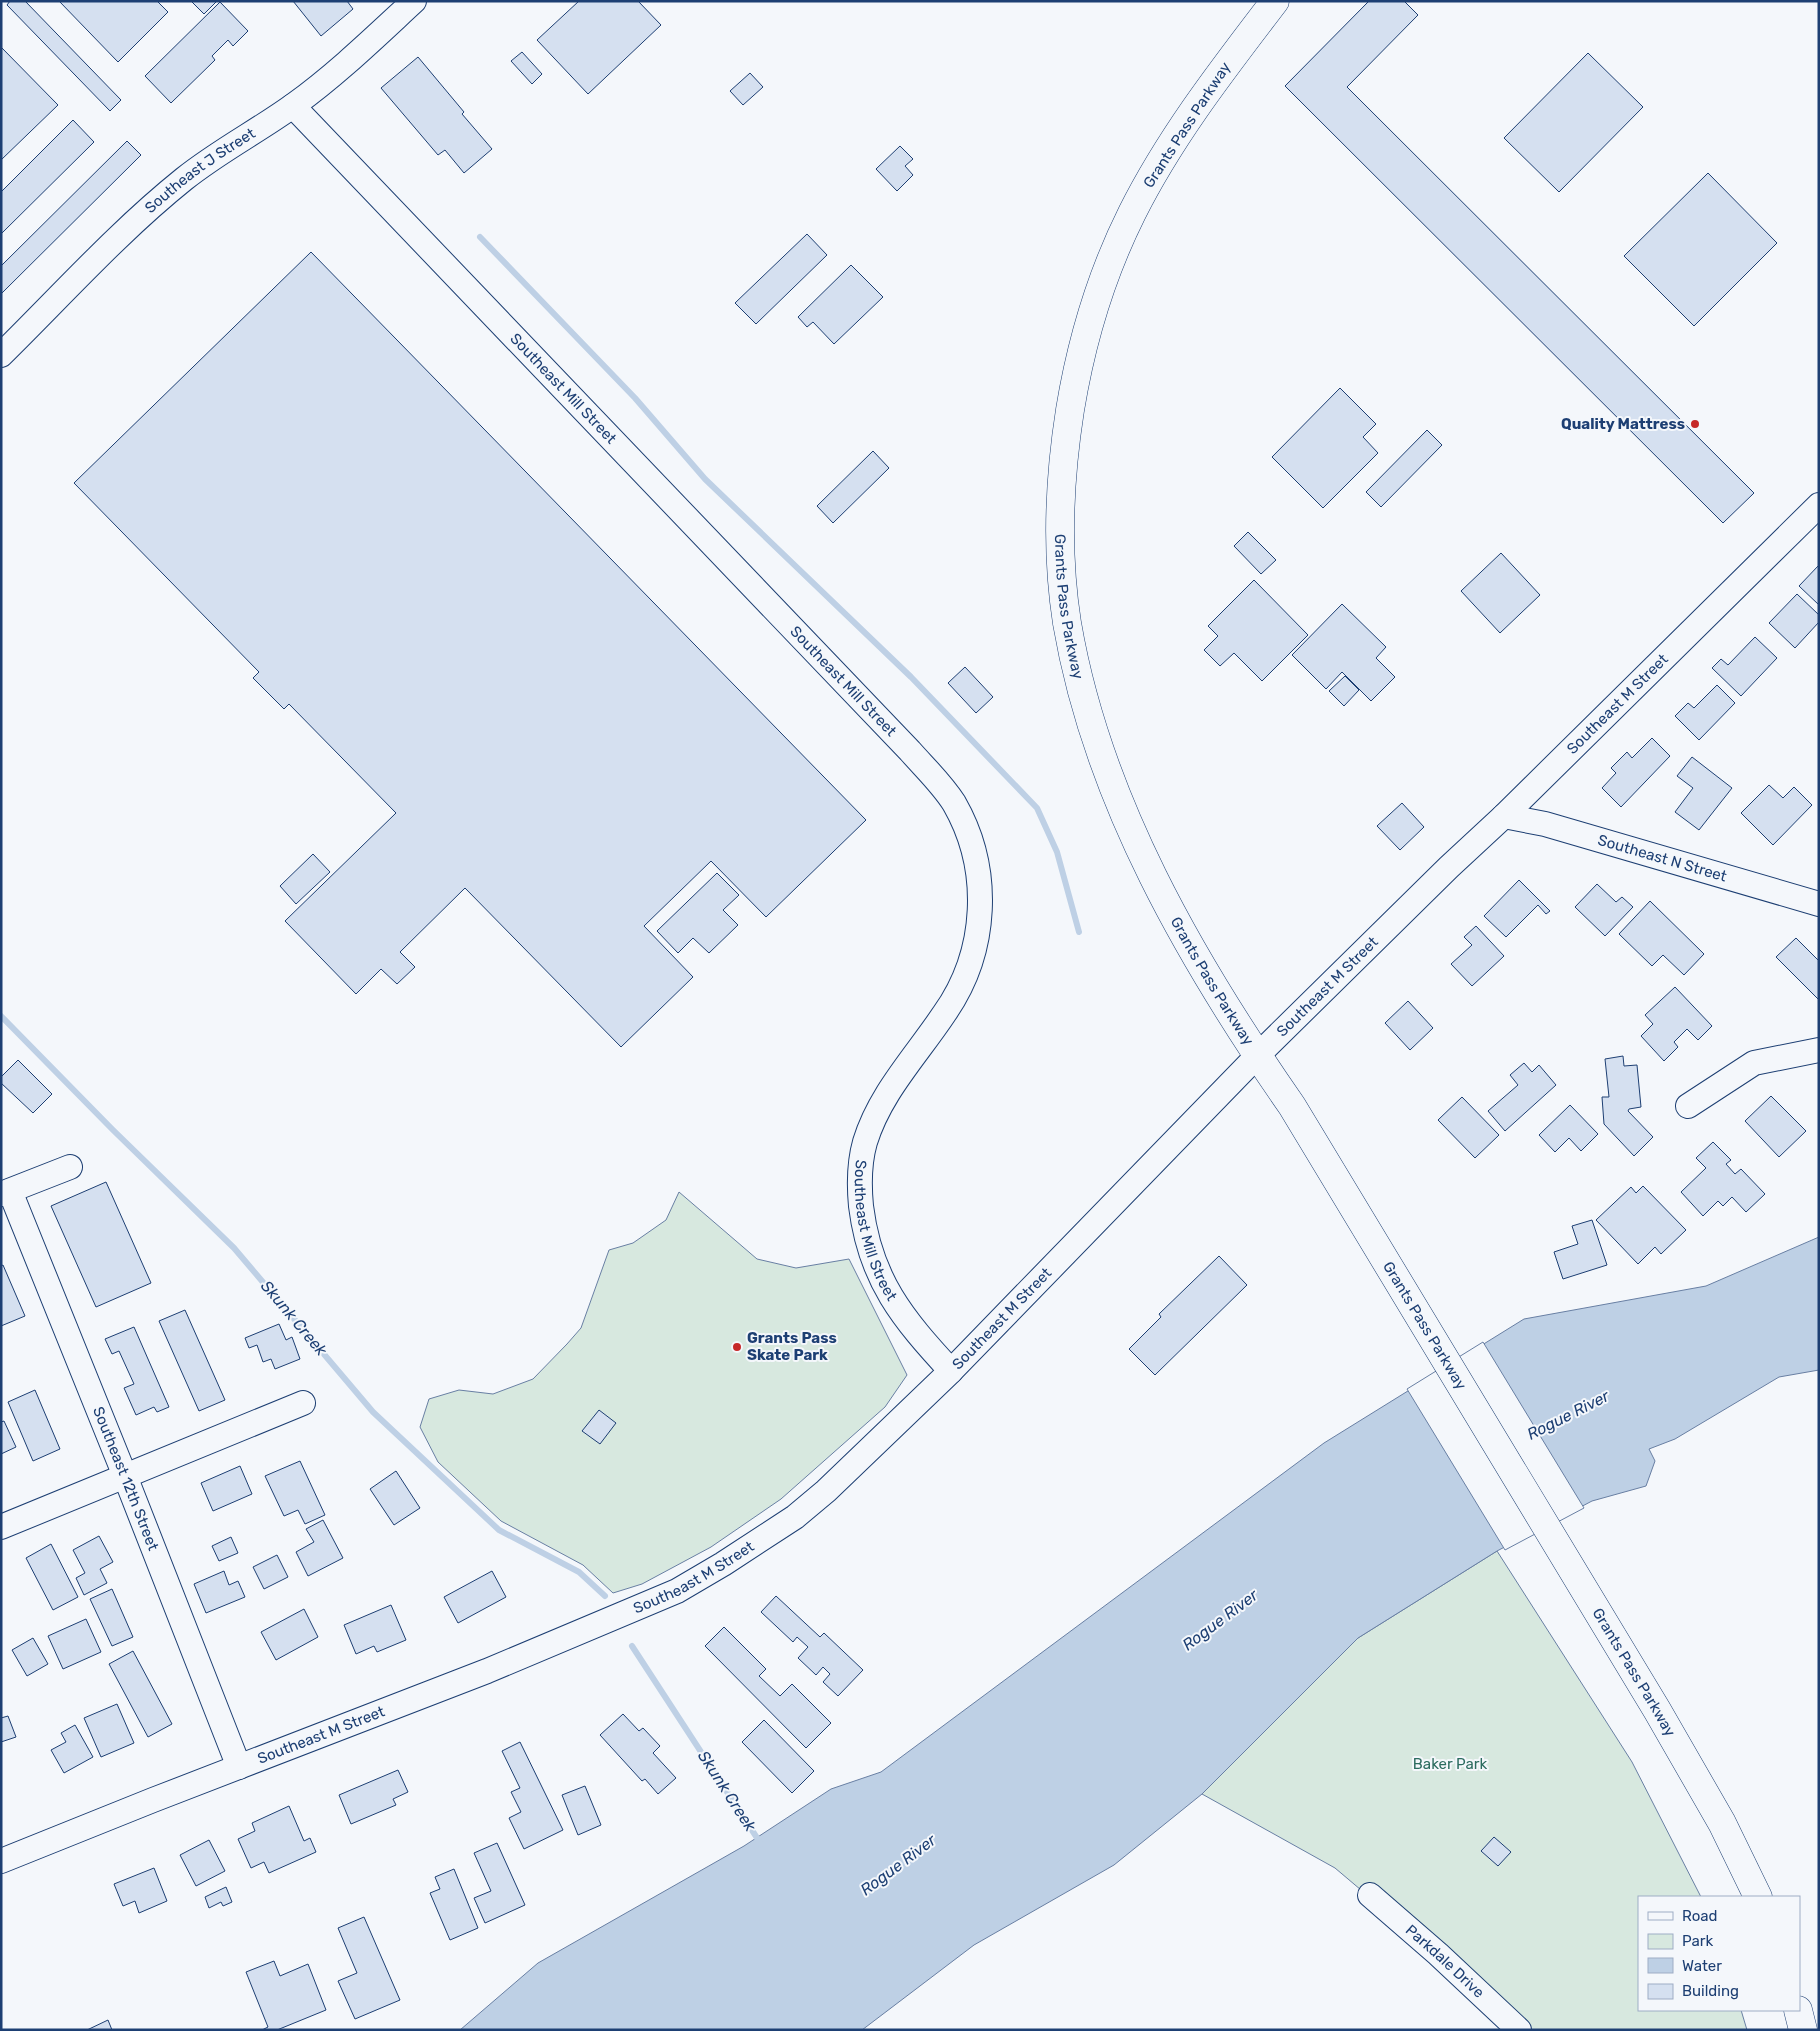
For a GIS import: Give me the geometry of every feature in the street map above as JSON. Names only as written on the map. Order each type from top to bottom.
[{"type":"highway","name":"Grants Pass Parkway","points":[[1275,1],[1211,85],[1165,154],[1138,201],[1115,251],[1093,313],[1074,386],[1063,460],[1060,529],[1067,622],[1082,692],[1100,749],[1133,832],[1167,902],[1212,985],[1257,1056],[1292,1106],[1657,1710],[1722,1824],[1758,1896]]},
{"type":"highway","points":[[1798,2011],[1802,2030]]},
{"type":"street","name":"Southeast J Street","points":[[1,355],[150,207],[185,178],[292,106],[333,74],[414,1]]},
{"type":"street","name":"Southeast Mill Street","points":[[292,106],[937,780],[953,803],[974,849],[979,873],[978,925],[974,944],[963,981],[945,1014],[900,1073],[874,1120],[865,1142],[860,1166],[859,1188],[863,1223],[879,1277],[894,1303],[914,1331],[951,1371]]},
{"type":"street","name":"Southeast M Street","points":[[1,1861],[487,1671],[677,1591],[737,1556],[795,1517],[826,1491],[951,1371],[1257,1056],[1449,867],[1504,816],[1819,505]]},
{"type":"street","name":"Southeast N Street","points":[[1504,816],[1545,824],[1819,904]]},
{"type":"street","points":[[1688,1106],[1754,1063],[1819,1050]]},
{"type":"street","points":[[5,1192],[70,1167]]},
{"type":"street","name":"Southeast 12th Street","points":[[5,1192],[125,1476],[239,1767]]},
{"type":"street","points":[[1,1527],[303,1403]]},
{"type":"street","name":"Parkdale Drive","points":[[1370,1895],[1438,1954],[1520,2030]]},
{"type":"green space","name":"Grants Pass Skate Park","points":[[679,1192],[757,1259],[796,1268],[849,1259],[907,1375],[885,1407],[781,1499],[711,1547],[642,1584],[613,1593],[583,1565],[501,1521],[438,1462],[420,1427],[429,1399],[459,1390],[493,1394],[533,1379],[581,1328],[609,1250],[633,1243],[666,1220]]},
{"type":"green space","name":"Baker Park","points":[[1497,1551],[1632,1762],[1700,1896],[1638,1896],[1638,2011],[1741,2011],[1747,2030],[1514,2030],[1451,1966],[1335,1868],[1202,1794],[1358,1638]]},
{"type":"water","name":"Rogue River","points":[[1819,1237],[1819,1370],[1779,1377],[1675,1439],[1649,1449],[1655,1461],[1646,1486],[1592,1501],[1497,1551],[1358,1638],[1202,1794],[1114,1865],[974,1945],[862,2030],[460,2030],[538,1963],[744,1846],[831,1789],[881,1772],[1324,1443],[1524,1319],[1706,1286]]},
{"type":"pier","points":[[1483,1342],[1584,1508],[1505,1550],[1407,1389]]},
{"type":"building","points":[[10,1],[25,1],[121,100],[110,111],[7,5]]},
{"type":"building","points":[[59,1],[157,1],[168,12],[118,62]]},
{"type":"building","points":[[191,1],[217,1],[204,14]]},
{"type":"building","points":[[293,1],[347,1],[353,9],[321,36]]},
{"type":"building","points":[[579,1],[638,1],[661,25],[588,94],[537,40]]},
{"type":"building","points":[[1369,1],[1404,1],[1418,15],[1347,87],[1754,493],[1723,523],[1285,86]]},
{"type":"building","points":[[220,2],[248,31],[233,46],[228,40],[212,56],[215,60],[171,103],[145,76]]},
{"type":"building","points":[[1,47],[58,105],[1,160]]},
{"type":"building","points":[[522,52],[542,74],[532,84],[511,61]]},
{"type":"building","points":[[1588,53],[1643,107],[1559,192],[1504,138]]},
{"type":"building","points":[[418,57],[492,149],[464,173],[445,150],[438,155],[381,88]]},
{"type":"building","points":[[750,73],[763,87],[743,105],[730,91]]},
{"type":"building","points":[[73,120],[94,142],[1,234],[1,192]]},
{"type":"building","points":[[127,141],[141,155],[1,294],[1,266]]},
{"type":"building","points":[[900,146],[913,159],[905,166],[913,175],[897,191],[876,169]]},
{"type":"building","points":[[1708,173],[1777,243],[1694,326],[1624,256]]},
{"type":"building","points":[[807,234],[827,255],[756,324],[735,303]]},
{"type":"building","points":[[311,252],[866,820],[766,917],[711,861],[644,926],[693,977],[621,1047],[465,888],[400,952],[415,967],[397,984],[381,969],[356,994],[285,921],[396,813],[289,704],[284,709],[253,678],[259,672],[74,483]]},
{"type":"building","points":[[851,265],[883,297],[834,344],[813,322],[807,327],[798,317]]},
{"type":"building","points":[[1340,388],[1376,424],[1363,437],[1378,453],[1323,508],[1272,457]]},
{"type":"building","points":[[1427,430],[1442,445],[1381,507],[1366,492]]},
{"type":"building","points":[[873,451],[889,468],[833,523],[817,506]]},
{"type":"building","points":[[1248,532],[1276,560],[1261,574],[1234,546]]},
{"type":"building","points":[[1501,553],[1540,595],[1500,633],[1461,591]]},
{"type":"building","points":[[1819,565],[1819,605],[1799,586]]},
{"type":"building","points":[[1254,580],[1308,635],[1262,681],[1234,653],[1220,666],[1204,650],[1218,636],[1208,626]]},
{"type":"building","points":[[1797,594],[1819,615],[1819,622],[1795,648],[1769,623]]},
{"type":"building","points":[[1342,604],[1386,647],[1376,658],[1395,677],[1371,701],[1342,672],[1326,689],[1292,655]]},
{"type":"building","points":[[1755,637],[1777,658],[1741,696],[1712,668],[1721,659],[1728,665]]},
{"type":"building","points":[[965,667],[993,697],[976,713],[948,683]]},
{"type":"building","points":[[1345,676],[1359,690],[1344,706],[1329,691]]},
{"type":"building","points":[[1717,685],[1735,703],[1699,740],[1675,716],[1688,703],[1694,708]]},
{"type":"building","points":[[1652,738],[1670,756],[1621,807],[1602,788],[1616,773],[1611,768],[1627,752],[1632,758]]},
{"type":"building","points":[[1692,757],[1732,788],[1699,830],[1675,812],[1693,788],[1677,776]]},
{"type":"building","points":[[1769,785],[1783,798],[1794,787],[1812,805],[1773,845],[1741,813]]},
{"type":"building","points":[[1402,803],[1424,827],[1400,850],[1377,826]]},
{"type":"building","points":[[313,854],[330,872],[296,904],[280,886]]},
{"type":"building","points":[[717,873],[739,895],[723,910],[738,925],[709,953],[693,938],[678,953],[657,931]]},
{"type":"building","points":[[1519,880],[1550,911],[1546,914],[1538,905],[1506,937],[1484,916]]},
{"type":"building","points":[[1597,884],[1616,902],[1622,897],[1633,907],[1605,936],[1575,907]]},
{"type":"building","points":[[1650,901],[1704,954],[1684,975],[1663,955],[1652,966],[1619,934]]},
{"type":"building","points":[[1476,926],[1504,956],[1472,986],[1451,964],[1472,945],[1464,937]]},
{"type":"building","points":[[1796,938],[1819,961],[1819,1000],[1776,957]]},
{"type":"building","points":[[1675,987],[1712,1026],[1698,1040],[1687,1029],[1674,1042],[1678,1047],[1664,1061],[1641,1036],[1653,1024],[1645,1015]]},
{"type":"building","points":[[1408,1001],[1433,1028],[1410,1050],[1385,1023]]},
{"type":"building","points":[[1623,1056],[1624,1066],[1637,1065],[1641,1107],[1629,1109],[1628,1111],[1653,1137],[1634,1156],[1604,1124],[1602,1097],[1609,1097],[1605,1059]]},
{"type":"building","points":[[18,1060],[52,1094],[33,1113],[1,1083],[1,1077]]},
{"type":"building","points":[[1524,1063],[1532,1072],[1539,1065],[1556,1085],[1505,1131],[1488,1111],[1518,1085],[1510,1075]]},
{"type":"building","points":[[1771,1096],[1806,1131],[1779,1157],[1745,1121]]},
{"type":"building","points":[[1462,1097],[1499,1135],[1475,1158],[1438,1120]]},
{"type":"building","points":[[1570,1105],[1598,1134],[1581,1151],[1569,1138],[1555,1152],[1539,1135]]},
{"type":"building","points":[[1713,1142],[1731,1160],[1726,1164],[1735,1174],[1741,1169],[1765,1194],[1746,1212],[1732,1197],[1723,1206],[1718,1201],[1703,1216],[1681,1192],[1706,1168],[1696,1158]]},
{"type":"building","points":[[106,1182],[151,1283],[96,1307],[51,1206]]},
{"type":"building","points":[[1643,1186],[1686,1230],[1661,1254],[1655,1247],[1638,1264],[1596,1220],[1631,1187],[1636,1193]]},
{"type":"building","points":[[1592,1220],[1607,1265],[1563,1279],[1554,1252],[1578,1244],[1572,1226]]},
{"type":"building","points":[[1219,1256],[1247,1285],[1155,1375],[1129,1349],[1161,1317],[1159,1314]]},
{"type":"building","points":[[3,1265],[25,1316],[1,1326],[1,1266]]},
{"type":"building","points":[[185,1310],[225,1400],[199,1411],[159,1321]]},
{"type":"building","points":[[279,1324],[286,1340],[292,1337],[300,1359],[275,1369],[271,1359],[263,1362],[257,1345],[249,1348],[245,1338]]},
{"type":"building","points":[[134,1327],[169,1407],[157,1412],[154,1407],[136,1415],[124,1388],[134,1384],[119,1351],[112,1354],[105,1339]]},
{"type":"building","points":[[35,1390],[60,1449],[33,1461],[8,1402]]},
{"type":"building","points":[[599,1410],[616,1423],[600,1444],[582,1431]]},
{"type":"building","points":[[4,1421],[16,1447],[1,1454],[1,1422]]},
{"type":"building","points":[[300,1461],[325,1515],[305,1524],[298,1510],[284,1516],[265,1476]]},
{"type":"building","points":[[240,1466],[252,1494],[213,1511],[201,1483]]},
{"type":"building","points":[[396,1471],[420,1508],[394,1525],[370,1489]]},
{"type":"building","points":[[323,1520],[343,1558],[308,1576],[296,1552],[314,1542],[306,1529]]},
{"type":"building","points":[[99,1536],[113,1562],[100,1569],[107,1583],[84,1595],[76,1578],[85,1573],[73,1550]]},
{"type":"building","points":[[231,1537],[238,1553],[219,1561],[212,1546]]},
{"type":"building","points":[[51,1544],[78,1597],[53,1610],[26,1558]]},
{"type":"building","points":[[277,1555],[288,1577],[264,1589],[253,1567]]},
{"type":"building","points":[[224,1571],[229,1585],[238,1581],[245,1597],[206,1613],[194,1584]]},
{"type":"building","points":[[492,1571],[506,1597],[458,1623],[444,1597]]},
{"type":"building","points":[[112,1589],[133,1637],[112,1646],[90,1599]]},
{"type":"building","points":[[776,1596],[820,1637],[824,1633],[863,1670],[838,1696],[823,1682],[830,1674],[823,1667],[816,1675],[798,1658],[808,1647],[797,1637],[793,1642],[761,1612]]},
{"type":"building","points":[[391,1605],[406,1640],[377,1652],[374,1646],[356,1654],[344,1625]]},
{"type":"building","points":[[304,1609],[318,1637],[276,1660],[261,1632]]},
{"type":"building","points":[[86,1619],[101,1652],[63,1669],[48,1636]]},
{"type":"building","points":[[724,1627],[766,1669],[759,1676],[780,1696],[792,1684],[831,1723],[806,1748],[705,1646]]},
{"type":"building","points":[[33,1638],[48,1664],[27,1676],[12,1650]]},
{"type":"building","points":[[133,1651],[172,1724],[148,1737],[109,1664]]},
{"type":"building","points":[[117,1704],[134,1743],[101,1757],[84,1718]]},
{"type":"building","points":[[623,1714],[639,1731],[643,1728],[660,1746],[653,1753],[676,1778],[658,1794],[645,1779],[642,1781],[600,1735]]},
{"type":"building","points":[[8,1716],[16,1737],[1,1742],[1,1718]]},
{"type":"building","points":[[764,1720],[814,1771],[792,1793],[742,1742]]},
{"type":"building","points":[[75,1725],[93,1757],[64,1773],[51,1750],[66,1742],[61,1733]]},
{"type":"building","points":[[520,1742],[563,1830],[524,1849],[509,1818],[521,1812],[511,1792],[520,1788],[502,1751]]},
{"type":"building","points":[[398,1770],[408,1792],[393,1799],[396,1805],[351,1824],[339,1795]]},
{"type":"building","points":[[585,1786],[601,1825],[578,1835],[562,1795]]},
{"type":"building","points":[[289,1806],[304,1841],[310,1838],[316,1852],[269,1873],[264,1862],[251,1868],[238,1839],[255,1831],[252,1823]]},
{"type":"building","points":[[1494,1837],[1511,1852],[1498,1866],[1481,1851]]},
{"type":"building","points":[[209,1840],[225,1871],[196,1886],[180,1855]]},
{"type":"building","points":[[497,1843],[525,1905],[485,1923],[474,1898],[491,1891],[474,1853]]},
{"type":"building","points":[[154,1868],[167,1901],[139,1913],[135,1901],[123,1906],[114,1884]]},
{"type":"building","points":[[454,1869],[478,1928],[450,1940],[430,1893],[440,1889],[435,1877]]},
{"type":"building","points":[[226,1887],[232,1902],[223,1906],[221,1902],[209,1908],[205,1897]]},
{"type":"building","points":[[364,1917],[400,2000],[355,2019],[338,1981],[357,1973],[338,1928]]},
{"type":"building","points":[[274,1961],[280,1976],[308,1964],[326,2010],[277,2030],[262,2030],[268,2027],[246,1972]]},
{"type":"building","points":[[108,2020],[112,2030],[87,2030]]},
{"type":"waterway","points":[[480,237],[635,398],[705,479],[911,677],[1037,808],[1057,852],[1079,932]]},
{"type":"waterway","name":"Skunk Creek","points":[[1,1016],[113,1130],[234,1248],[373,1412],[499,1530],[579,1572],[605,1596]]},
{"type":"waterway","name":"Skunk Creek","points":[[632,1646],[761,1844]]},
{"type":"place","name":"Quality Mattress","points":[[1695,424]]},
{"type":"place","name":"Grants Pass Skate Park","points":[[737,1347]]}]
